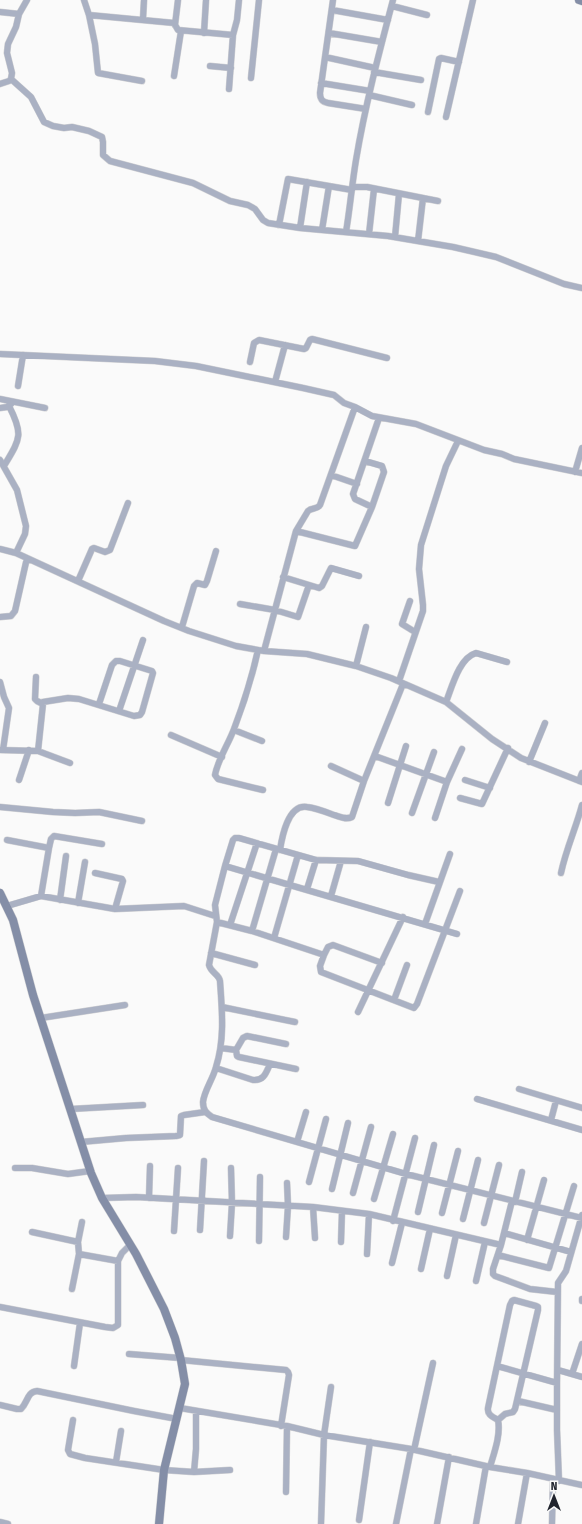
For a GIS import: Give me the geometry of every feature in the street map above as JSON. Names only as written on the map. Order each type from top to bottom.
[{"type":"street","points":[[11,79],[12,72],[7,53],[8,44],[16,27],[19,14],[27,0]]},
{"type":"street","points":[[84,0],[89,15],[95,44],[98,72],[142,81]]},
{"type":"street","points":[[143,19],[144,0]]},
{"type":"street","points":[[175,25],[178,0]]},
{"type":"street","points":[[204,33],[206,0]]},
{"type":"street","points":[[229,89],[233,36],[237,20],[239,0]]},
{"type":"street","points":[[252,78],[260,0]]},
{"type":"street","points":[[333,0],[320,97],[324,102],[366,109]]},
{"type":"street","points":[[446,117],[473,0]]},
{"type":"street","points":[[578,0],[582,1]]},
{"type":"street","points":[[346,232],[356,160],[366,109],[392,3],[426,15]]},
{"type":"street","points":[[332,10],[388,20]]},
{"type":"street","points":[[0,12],[19,14]]},
{"type":"street","points":[[89,15],[174,23],[178,30],[181,31],[233,36]]},
{"type":"street","points":[[174,76],[181,31]]},
{"type":"street","points":[[328,33],[382,42]]},
{"type":"street","points":[[325,57],[421,80]]},
{"type":"street","points":[[428,112],[439,59],[441,58],[459,62]]},
{"type":"street","points":[[210,66],[231,68]]},
{"type":"street","points":[[0,84],[11,79]]},
{"type":"street","points":[[11,79],[31,97],[44,122],[53,126],[64,128],[72,127],[89,131],[102,137],[103,155],[110,161],[192,183],[230,200],[248,205],[268,223],[300,228],[395,237],[453,247],[488,255],[564,284],[582,288]]},
{"type":"street","points":[[322,83],[370,93],[412,105]]},
{"type":"street","points":[[279,225],[287,179],[329,186],[374,189],[438,201]]},
{"type":"street","points":[[300,228],[307,182]]},
{"type":"street","points":[[322,230],[329,186]]},
{"type":"street","points":[[369,234],[374,189]]},
{"type":"street","points":[[395,237],[399,194]]},
{"type":"street","points":[[418,241],[423,198]]},
{"type":"street","points":[[250,362],[254,343],[257,341],[305,348],[312,339],[388,358]]},
{"type":"street","points":[[275,382],[285,345]]},
{"type":"street","points":[[0,354],[155,360],[196,366],[275,382],[334,396],[344,403],[372,416],[416,424],[484,450],[529,463],[582,473]]},
{"type":"street","points":[[18,386],[23,355]]},
{"type":"street","points":[[0,399],[12,404],[45,408]]},
{"type":"street","points":[[0,408],[12,404]]},
{"type":"street","points":[[4,466],[17,445],[19,437],[12,404]]},
{"type":"street","points":[[263,790],[218,779],[216,773],[234,730],[275,610],[296,531],[308,511],[320,505],[355,407]]},
{"type":"street","points":[[372,507],[353,497],[379,418]]},
{"type":"street","points":[[252,931],[285,827],[294,811],[298,808],[308,806],[346,819],[352,817],[401,682],[415,632],[423,611],[419,569],[420,545],[446,466],[458,441]]},
{"type":"street","points":[[575,472],[582,448]]},
{"type":"street","points":[[0,460],[17,490],[26,526],[25,534],[16,553]]},
{"type":"street","points":[[296,531],[355,546],[372,507],[384,472],[382,466],[364,461]]},
{"type":"street","points":[[331,475],[357,484]]},
{"type":"street","points":[[78,581],[93,548],[105,552],[110,550],[128,503]]},
{"type":"street","points":[[0,549],[16,553],[164,621],[236,646],[307,654],[356,666],[401,682],[446,702],[486,735],[528,762],[581,782],[582,773]]},
{"type":"street","points":[[182,627],[194,586],[197,583],[205,585],[216,551]]},
{"type":"street","points":[[0,617],[11,616],[15,612],[27,558]]},
{"type":"street","points":[[283,577],[308,585],[321,587],[331,568],[359,576]]},
{"type":"street","points":[[240,604],[275,610],[298,617],[308,585]]},
{"type":"street","points":[[410,601],[402,624],[415,632]]},
{"type":"street","points":[[356,666],[366,627]]},
{"type":"street","points":[[119,711],[143,640]]},
{"type":"street","points":[[446,702],[462,662],[471,654],[476,653],[508,662]]},
{"type":"street","points":[[36,677],[35,699],[37,701],[43,702],[73,698],[98,704],[134,716],[140,715],[142,712],[153,673],[120,661],[116,661],[112,665],[98,704]]},
{"type":"street","points":[[0,682],[9,708],[1,750],[38,751],[70,763]]},
{"type":"street","points":[[38,751],[43,702]]},
{"type":"street","points":[[528,762],[544,723]]},
{"type":"street","points":[[234,730],[262,740]]},
{"type":"street","points":[[171,735],[222,757]]},
{"type":"street","points":[[388,803],[406,746]]},
{"type":"street","points":[[460,798],[482,804],[508,748]]},
{"type":"street","points":[[434,818],[447,782],[462,749]]},
{"type":"street","points":[[19,780],[29,750]]},
{"type":"street","points":[[412,813],[434,752]]},
{"type":"street","points":[[375,756],[447,782]]},
{"type":"street","points":[[331,766],[364,781]]},
{"type":"street","points":[[465,780],[490,788]]},
{"type":"street","points":[[561,873],[566,851],[578,821],[582,805]]},
{"type":"street","points":[[0,807],[53,812],[99,812],[142,821]]},
{"type":"street","points":[[41,896],[49,848],[51,839],[54,836],[102,844]]},
{"type":"street","points":[[205,1112],[203,1100],[216,1068],[221,1048],[222,1007],[220,978],[212,972],[209,965],[216,919],[215,905],[225,866],[235,838],[316,860],[365,863],[440,882]]},
{"type":"street","points":[[7,840],[49,848]]},
{"type":"street","points":[[230,925],[257,843]]},
{"type":"street","points":[[424,924],[450,854]]},
{"type":"street","points":[[274,938],[298,855]]},
{"type":"street","points":[[60,900],[66,856]]},
{"type":"street","points":[[307,889],[316,860]]},
{"type":"street","points":[[331,896],[341,861]]},
{"type":"street","points":[[78,903],[85,862]]},
{"type":"street","points":[[225,866],[247,871],[457,934]]},
{"type":"street","points":[[95,873],[122,878],[123,881],[115,909]]},
{"type":"street","points":[[382,963],[333,945],[328,947],[320,966],[321,972],[414,1008],[417,1004],[460,891]]},
{"type":"street","points":[[0,893],[14,920],[29,980],[90,1171],[102,1198],[130,1245],[164,1309],[181,1359],[185,1384],[164,1470],[159,1524]]},
{"type":"street","points":[[7,906],[41,896],[115,909],[184,906],[230,925],[324,955]]},
{"type":"street","points":[[358,1012],[403,918]]},
{"type":"street","points":[[211,954],[255,965]]},
{"type":"street","points":[[394,1000],[407,965]]},
{"type":"street","points":[[41,1018],[125,1005]]},
{"type":"street","points":[[222,1007],[295,1022]]},
{"type":"street","points":[[286,1044],[247,1036],[243,1038],[236,1050],[237,1056],[296,1069]]},
{"type":"street","points":[[221,1048],[236,1050]]},
{"type":"street","points":[[216,1068],[257,1081],[264,1077],[270,1064]]},
{"type":"street","points":[[519,1090],[582,1108]]},
{"type":"street","points":[[477,1099],[582,1130]]},
{"type":"street","points":[[551,1120],[556,1101]]},
{"type":"street","points":[[71,1109],[143,1105]]},
{"type":"street","points":[[81,1142],[176,1136],[180,1135],[181,1116],[205,1112],[212,1117],[427,1180],[582,1217],[566,1271],[560,1278],[557,1292],[559,1313],[556,1480],[552,1524]]},
{"type":"street","points":[[297,1142],[306,1112]]},
{"type":"street","points":[[309,1182],[326,1118]]},
{"type":"street","points":[[332,1189],[348,1123]]},
{"type":"street","points":[[353,1193],[371,1127]]},
{"type":"street","points":[[374,1199],[393,1134]]},
{"type":"street","points":[[393,1221],[414,1138]]},
{"type":"street","points":[[418,1212],[427,1180],[434,1145]]},
{"type":"street","points":[[442,1213],[458,1151]]},
{"type":"street","points":[[463,1219],[478,1160]]},
{"type":"street","points":[[200,1230],[204,1161]]},
{"type":"street","points":[[484,1223],[499,1165]]},
{"type":"street","points":[[149,1198],[150,1166]]},
{"type":"street","points":[[14,1168],[32,1168],[68,1174],[90,1171]]},
{"type":"street","points":[[174,1231],[178,1168]]},
{"type":"street","points":[[230,1236],[232,1202],[231,1168]]},
{"type":"street","points":[[522,1172],[493,1274],[530,1289],[557,1292]]},
{"type":"street","points":[[259,1241],[260,1176]]},
{"type":"street","points":[[527,1240],[544,1180]]},
{"type":"street","points":[[286,1238],[288,1206],[287,1183]]},
{"type":"street","points":[[498,1255],[548,1268],[556,1248],[574,1186]]},
{"type":"street","points":[[102,1198],[202,1200],[313,1207],[368,1214],[501,1245]]},
{"type":"street","points":[[313,1207],[315,1238]]},
{"type":"street","points":[[341,1242],[342,1211]]},
{"type":"street","points":[[367,1254],[368,1214]]},
{"type":"street","points":[[72,1289],[79,1254],[78,1242],[82,1222]]},
{"type":"street","points":[[392,1263],[402,1223]]},
{"type":"street","points":[[421,1269],[430,1229]]},
{"type":"street","points":[[32,1232],[78,1242]]},
{"type":"street","points":[[504,1233],[571,1252]]},
{"type":"street","points":[[447,1276],[456,1235]]},
{"type":"street","points":[[476,1280],[485,1242]]},
{"type":"street","points":[[0,1307],[113,1328],[118,1325],[118,1261],[122,1253],[130,1245]]},
{"type":"street","points":[[79,1254],[118,1261]]},
{"type":"street","points":[[476,1524],[488,1467],[497,1439],[498,1420],[505,1414],[515,1411],[518,1401],[538,1310],[538,1307],[536,1306],[512,1301],[488,1412],[498,1420]]},
{"type":"street","points":[[74,1366],[80,1323]]},
{"type":"street","points":[[572,1374],[582,1344]]},
{"type":"street","points":[[129,1354],[286,1370],[289,1375],[284,1426],[286,1492]]},
{"type":"street","points":[[396,1524],[433,1363]]},
{"type":"street","points":[[498,1366],[557,1383]]},
{"type":"street","points":[[558,1370],[582,1377]]},
{"type":"street","points":[[322,1524],[324,1435],[331,1387]]},
{"type":"street","points":[[0,1405],[21,1409],[29,1394],[32,1392],[38,1392],[177,1419]]},
{"type":"street","points":[[518,1401],[557,1410]]},
{"type":"street","points":[[180,1408],[449,1457],[488,1467],[527,1473],[582,1486]]},
{"type":"street","points":[[194,1472],[196,1411]]},
{"type":"street","points":[[72,1420],[68,1452],[85,1458],[164,1470],[194,1472],[230,1470]]},
{"type":"street","points":[[116,1462],[121,1431]]},
{"type":"street","points":[[359,1520],[370,1442]]},
{"type":"street","points":[[436,1524],[449,1457]]},
{"type":"street","points":[[518,1524],[527,1473]]},
{"type":"street","points":[[0,1522],[8,1524]]}]
